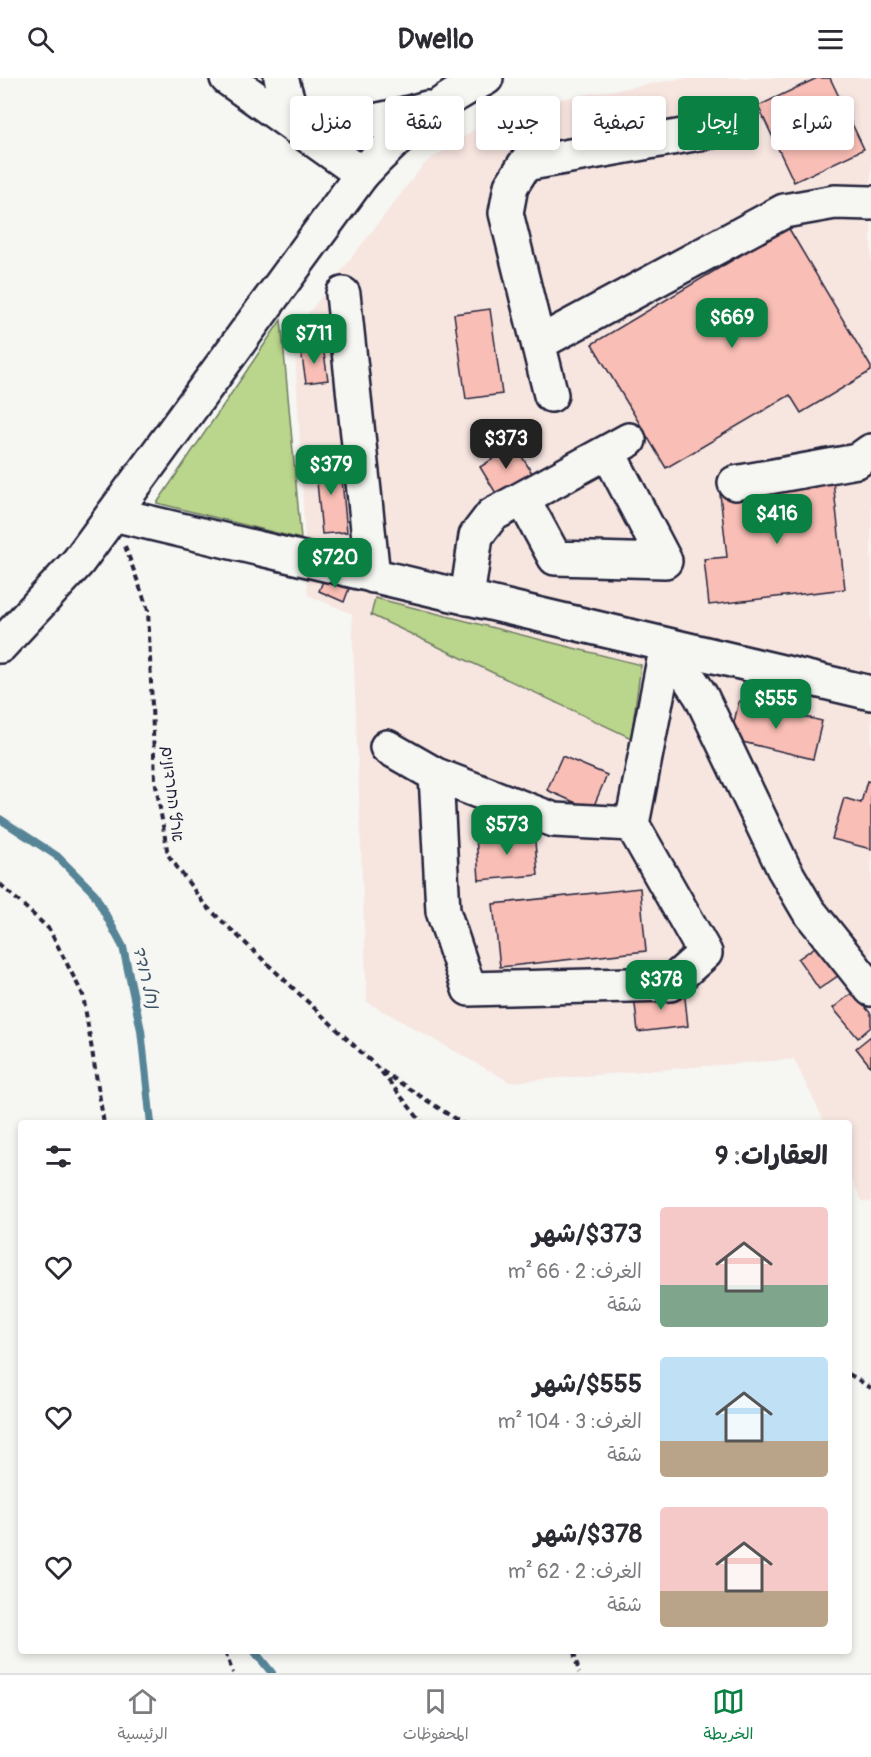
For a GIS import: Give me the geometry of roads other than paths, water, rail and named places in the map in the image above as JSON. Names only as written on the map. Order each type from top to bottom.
[{"type":"street","points":[[226,78],[290,123]]},
{"type":"street","points":[[281,78],[290,107]]},
{"type":"street","points":[[455,96],[486,78]]},
{"type":"street","points":[[551,395],[506,213],[511,186],[525,164],[678,137]]},
{"type":"street","points":[[328,150],[362,174]]},
{"type":"street","points":[[0,646],[78,562],[362,174],[385,150]]},
{"type":"street","points":[[538,343],[784,211],[835,202],[871,203]]},
{"type":"street","points":[[342,294],[373,576]]},
{"type":"street","points":[[466,598],[476,536],[492,515],[523,498],[618,446],[665,561],[555,558],[523,498]]},
{"type":"street","points":[[735,483],[857,461],[871,451]]},
{"type":"street","points":[[113,514],[871,693]]},
{"type":"street","points":[[436,775],[443,911],[470,989],[670,984],[705,953],[632,824],[666,645]]},
{"type":"street","points":[[666,645],[701,696],[784,869],[808,910],[871,989]]},
{"type":"street","points":[[387,747],[436,775],[554,820],[632,824]]},
{"type":"waterway","name":"נחל רודד","points":[[0,819],[57,856],[94,893],[123,947],[141,1030],[151,1120]]},
{"type":"waterway","name":"נחל רודד","points":[[257,1654],[272,1673]]}]
